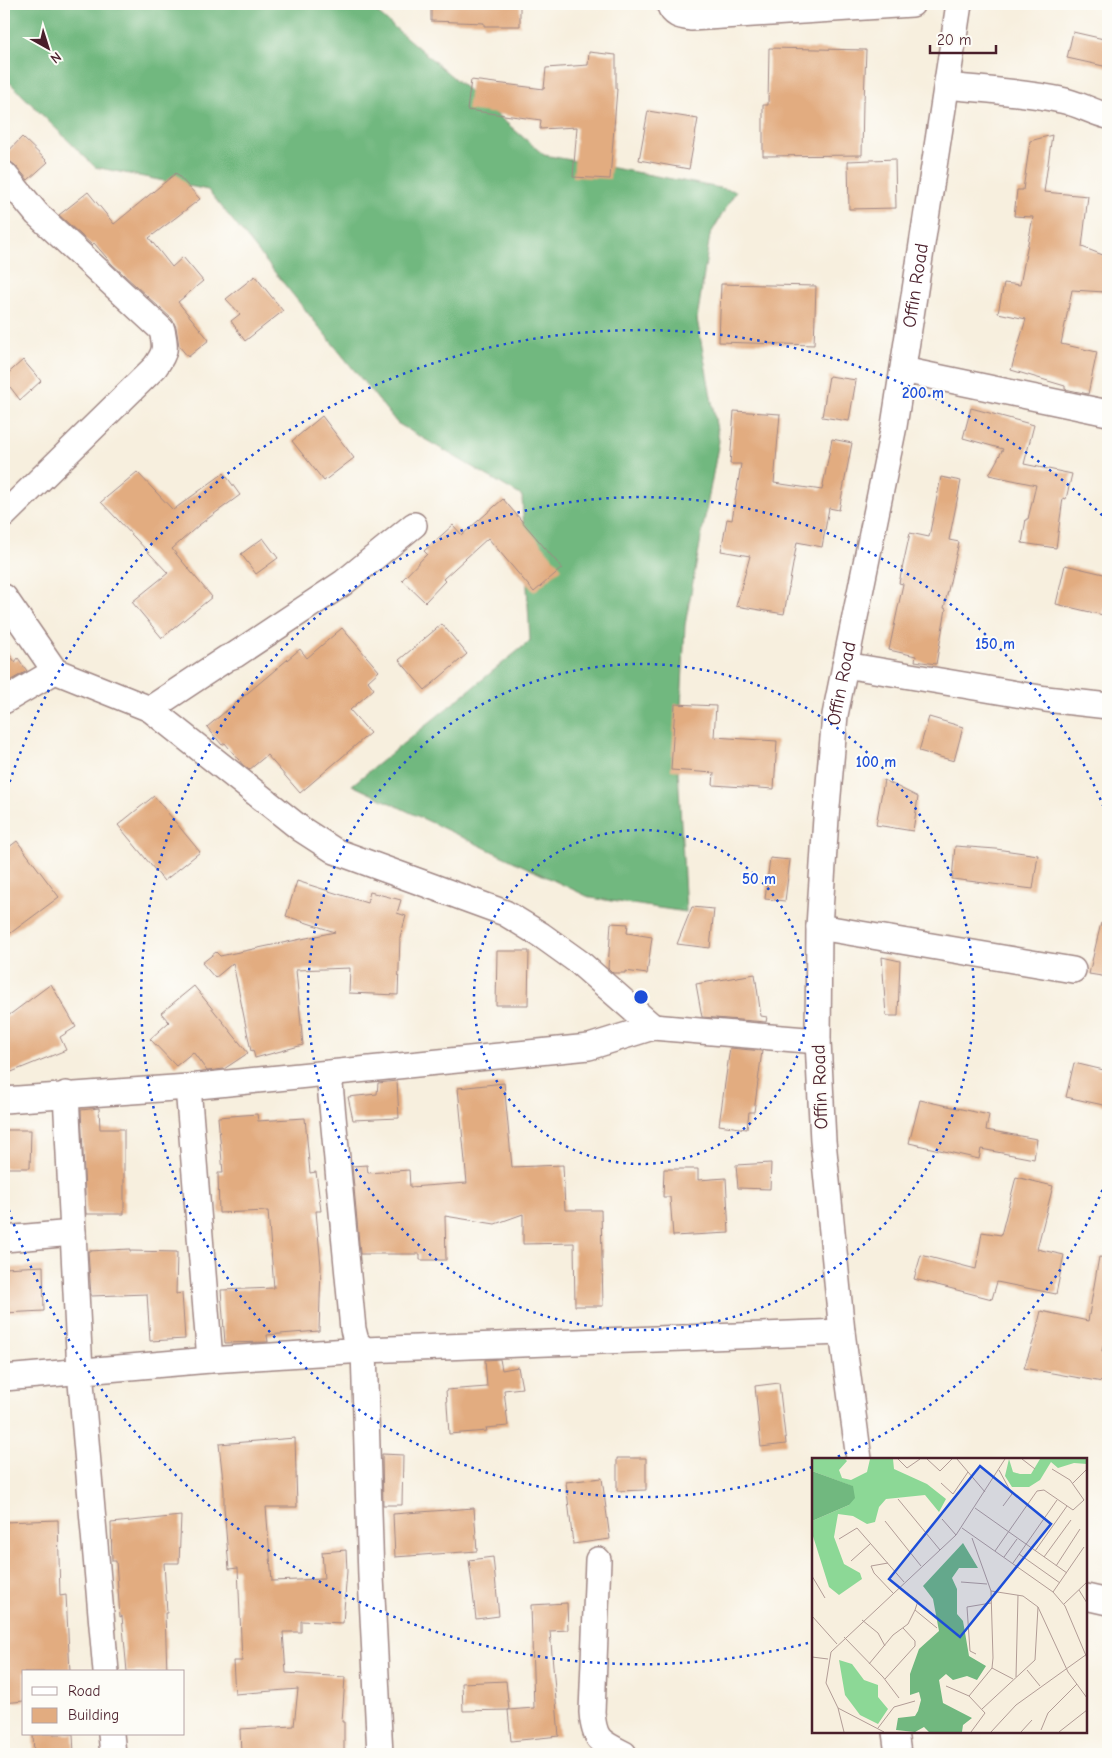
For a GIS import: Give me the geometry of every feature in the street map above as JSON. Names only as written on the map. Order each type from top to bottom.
[{"type":"street","points":[[669,4],[671,10],[677,15],[691,18],[912,4]]},
{"type":"street","name":"Offin Road","points":[[859,1458],[842,1332],[822,1141],[818,1041],[819,927],[826,818],[835,715],[894,426],[959,4]]},
{"type":"street","points":[[947,86],[1064,100],[1108,116]]},
{"type":"street","points":[[4,174],[37,214],[162,330],[165,342],[164,354],[155,367],[4,515]]},
{"type":"street","points":[[902,370],[1108,414]]},
{"type":"street","points":[[150,709],[343,583],[414,526]]},
{"type":"street","points":[[4,597],[55,671],[150,709],[301,829],[335,851],[505,913],[541,935],[580,963],[653,1027]]},
{"type":"street","points":[[845,665],[1046,699],[1108,706]]},
{"type":"street","points":[[4,701],[55,671]]},
{"type":"street","points":[[819,927],[1073,970]]},
{"type":"street","points":[[4,1100],[66,1094],[188,1087],[589,1047],[653,1027],[818,1041]]},
{"type":"street","points":[[329,1074],[353,1329],[356,1341],[364,1350],[371,1577],[380,1754]]},
{"type":"street","points":[[188,1087],[210,1360]]},
{"type":"street","points":[[66,1094],[80,1371],[106,1670]]},
{"type":"street","points":[[4,1239],[73,1233]]},
{"type":"street","points":[[4,1378],[210,1360],[364,1350],[842,1332]]},
{"type":"street","points":[[598,1560],[592,1712],[593,1730],[600,1740],[624,1754]]},
{"type":"street","points":[[1087,1597],[1108,1602]]},
{"type":"street","points":[[895,1733],[898,1754]]},
{"type":"street","points":[[111,1736],[113,1754]]},
{"type":"green space","points":[[4,4],[367,4],[544,155],[736,191],[710,235],[697,319],[719,441],[685,625],[678,770],[686,912],[591,898],[352,785],[530,641],[522,496],[397,423],[208,190],[95,167],[4,77]]},
{"type":"building","points":[[431,4],[520,4],[520,26],[484,26],[484,23],[431,21]]},
{"type":"building","points":[[1073,32],[1108,40],[1108,67],[1067,58]]},
{"type":"building","points":[[769,48],[866,50],[862,155],[763,156],[763,105],[768,105]]},
{"type":"building","points":[[589,52],[616,55],[617,89],[610,179],[573,177],[577,127],[540,129],[541,120],[467,110],[471,80],[544,89],[546,68],[588,65]]},
{"type":"building","points":[[648,111],[698,119],[689,169],[639,160]]},
{"type":"building","points":[[1052,135],[1044,192],[1088,196],[1082,247],[1108,257],[1105,292],[1072,290],[1061,344],[1097,352],[1088,394],[1065,389],[1065,386],[1011,370],[1026,319],[998,313],[1004,283],[1020,285],[1033,217],[1014,216],[1017,190],[1023,190],[1030,141]]},
{"type":"building","points":[[22,137],[48,162],[28,180],[15,165],[4,160],[4,156]]},
{"type":"building","points":[[895,159],[896,208],[849,209],[848,161]]},
{"type":"building","points":[[176,173],[200,199],[149,238],[172,267],[183,257],[203,281],[178,302],[209,340],[188,357],[179,346],[176,327],[172,319],[112,264],[94,243],[92,245],[59,215],[88,192],[114,224]]},
{"type":"building","points":[[255,276],[283,311],[245,341],[231,321],[240,314],[226,299]]},
{"type":"building","points":[[721,284],[816,286],[814,345],[719,342]]},
{"type":"building","points":[[23,360],[41,381],[20,400],[4,377]]},
{"type":"building","points":[[829,376],[856,380],[849,421],[822,417]]},
{"type":"building","points":[[971,408],[1034,425],[1024,464],[1072,474],[1066,499],[1063,498],[1056,548],[1022,543],[1026,519],[1028,519],[1036,485],[989,475],[1003,449],[963,438]]},
{"type":"building","points":[[734,411],[780,414],[774,483],[822,490],[832,439],[852,443],[839,510],[829,508],[822,547],[797,542],[784,614],[736,606],[750,556],[721,551],[727,519],[732,520],[741,464],[730,464]]},
{"type":"building","points":[[322,416],[354,458],[324,481],[292,441]]},
{"type":"building","points":[[137,472],[173,510],[224,473],[240,495],[199,525],[172,549],[212,597],[162,638],[132,602],[168,573],[101,502]]},
{"type":"building","points":[[941,477],[961,481],[949,540],[959,542],[944,608],[946,609],[936,664],[915,661],[916,656],[889,650],[903,584],[899,583],[910,533],[929,537]]},
{"type":"building","points":[[503,499],[562,568],[534,592],[488,538],[443,579],[445,581],[425,602],[402,580],[427,554],[424,551],[453,525],[462,535]]},
{"type":"building","points":[[263,538],[278,558],[256,574],[241,554]]},
{"type":"building","points":[[1065,565],[1108,575],[1108,592],[1103,615],[1056,604]]},
{"type":"building","points":[[442,624],[467,654],[425,690],[399,660]]},
{"type":"building","points":[[342,628],[379,671],[368,681],[374,689],[350,710],[370,733],[300,793],[267,755],[249,770],[225,743],[222,745],[207,727],[300,649],[307,658]]},
{"type":"building","points":[[4,647],[15,662],[18,658],[27,671],[4,684]]},
{"type":"building","points":[[675,704],[716,706],[714,737],[777,741],[774,789],[713,785],[714,773],[671,770]]},
{"type":"building","points":[[929,717],[963,727],[954,761],[919,751]]},
{"type":"building","points":[[884,780],[918,797],[913,831],[876,825]]},
{"type":"building","points":[[154,796],[200,852],[164,881],[118,825]]},
{"type":"building","points":[[17,841],[59,897],[4,938],[4,851]]},
{"type":"building","points":[[955,846],[1038,855],[1033,889],[952,879]]},
{"type":"building","points":[[770,858],[790,860],[785,901],[765,899]]},
{"type":"building","points":[[297,881],[367,903],[370,892],[401,900],[397,913],[406,916],[400,938],[398,995],[349,993],[350,968],[296,970],[303,1045],[255,1058],[253,1050],[251,1051],[233,963],[215,978],[202,963],[216,952],[220,956],[335,932],[286,916]]},
{"type":"building","points":[[692,907],[714,909],[710,948],[677,944]]},
{"type":"building","points":[[611,923],[628,924],[627,933],[652,937],[647,974],[625,971],[625,973],[613,973],[608,968]]},
{"type":"building","points":[[1101,923],[1108,924],[1108,977],[1089,974]]},
{"type":"building","points":[[497,951],[529,951],[528,1005],[496,1005]]},
{"type":"building","points":[[882,957],[900,961],[898,1016],[886,1016]]},
{"type":"building","points":[[755,974],[761,1016],[767,1017],[766,1022],[702,1017],[696,984]]},
{"type":"building","points":[[51,984],[76,1027],[60,1037],[66,1050],[4,1075],[4,1019]]},
{"type":"building","points":[[194,986],[248,1053],[224,1069],[207,1071],[193,1052],[176,1066],[150,1039],[169,1022],[161,1013]]},
{"type":"building","points":[[730,1048],[762,1051],[754,1112],[749,1112],[747,1129],[719,1125]]},
{"type":"building","points":[[1074,1063],[1108,1071],[1108,1106],[1066,1097]]},
{"type":"building","points":[[397,1081],[399,1118],[353,1120],[348,1097],[377,1094],[378,1083]]},
{"type":"building","points":[[504,1083],[512,1167],[563,1165],[565,1210],[601,1210],[603,1306],[575,1306],[574,1243],[523,1244],[523,1214],[495,1224],[445,1216],[446,1260],[420,1260],[420,1254],[360,1254],[352,1166],[367,1165],[368,1173],[409,1170],[410,1187],[467,1183],[458,1088]]},
{"type":"building","points":[[920,1100],[989,1115],[986,1130],[1037,1139],[1034,1159],[981,1149],[979,1159],[909,1143]]},
{"type":"building","points":[[99,1108],[100,1129],[124,1129],[124,1214],[86,1214],[81,1110]]},
{"type":"building","points":[[257,1114],[258,1121],[305,1118],[310,1173],[316,1172],[321,1211],[316,1211],[321,1266],[319,1331],[267,1335],[268,1342],[225,1343],[221,1290],[274,1288],[268,1211],[219,1213],[218,1173],[223,1173],[218,1117]]},
{"type":"building","points":[[4,1130],[31,1130],[30,1168],[4,1168]]},
{"type":"building","points":[[771,1163],[770,1189],[738,1188],[736,1165]]},
{"type":"building","points":[[664,1169],[698,1169],[698,1180],[726,1178],[729,1233],[673,1236],[670,1197],[663,1197]]},
{"type":"building","points":[[1016,1177],[1053,1186],[1037,1249],[1064,1255],[1056,1294],[997,1282],[992,1299],[914,1279],[921,1255],[976,1269],[982,1232],[1001,1235]]},
{"type":"building","points":[[130,1249],[130,1251],[177,1252],[176,1294],[182,1293],[185,1339],[150,1341],[147,1294],[91,1296],[88,1251]]},
{"type":"building","points":[[1099,1257],[1108,1258],[1108,1323],[1102,1351],[1108,1353],[1108,1383],[1024,1368],[1041,1311],[1088,1321]]},
{"type":"building","points":[[43,1266],[44,1311],[4,1313],[4,1268]]},
{"type":"building","points":[[500,1359],[502,1370],[518,1367],[522,1388],[504,1390],[508,1426],[486,1428],[487,1431],[449,1434],[446,1390],[487,1387],[485,1360]]},
{"type":"building","points":[[779,1383],[786,1444],[761,1447],[755,1386]]},
{"type":"building","points":[[295,1438],[297,1507],[266,1507],[272,1581],[324,1579],[322,1552],[346,1550],[347,1571],[343,1623],[301,1621],[301,1632],[283,1632],[286,1673],[345,1677],[342,1722],[344,1722],[344,1754],[241,1754],[240,1729],[294,1726],[298,1689],[235,1694],[233,1661],[242,1661],[238,1568],[229,1569],[219,1444]]},
{"type":"building","points":[[382,1454],[403,1455],[402,1505],[383,1505]]},
{"type":"building","points":[[617,1458],[646,1458],[646,1490],[617,1491]]},
{"type":"building","points":[[602,1478],[610,1539],[573,1544],[566,1482]]},
{"type":"building","points":[[474,1508],[477,1551],[395,1557],[393,1514]]},
{"type":"building","points":[[181,1516],[179,1563],[164,1563],[167,1613],[165,1613],[167,1670],[127,1670],[122,1616],[120,1617],[116,1561],[112,1561],[111,1523]]},
{"type":"building","points":[[58,1520],[60,1596],[66,1595],[70,1670],[22,1670],[22,1701],[4,1703],[4,1522]]},
{"type":"building","points":[[493,1557],[499,1616],[476,1619],[469,1560]]},
{"type":"building","points":[[567,1603],[568,1630],[550,1631],[559,1736],[511,1741],[508,1710],[534,1708],[531,1605]]},
{"type":"building","points":[[506,1681],[509,1710],[463,1711],[462,1683]]},
{"type":"building","points":[[33,1736],[73,1736],[74,1754],[34,1754]]}]
